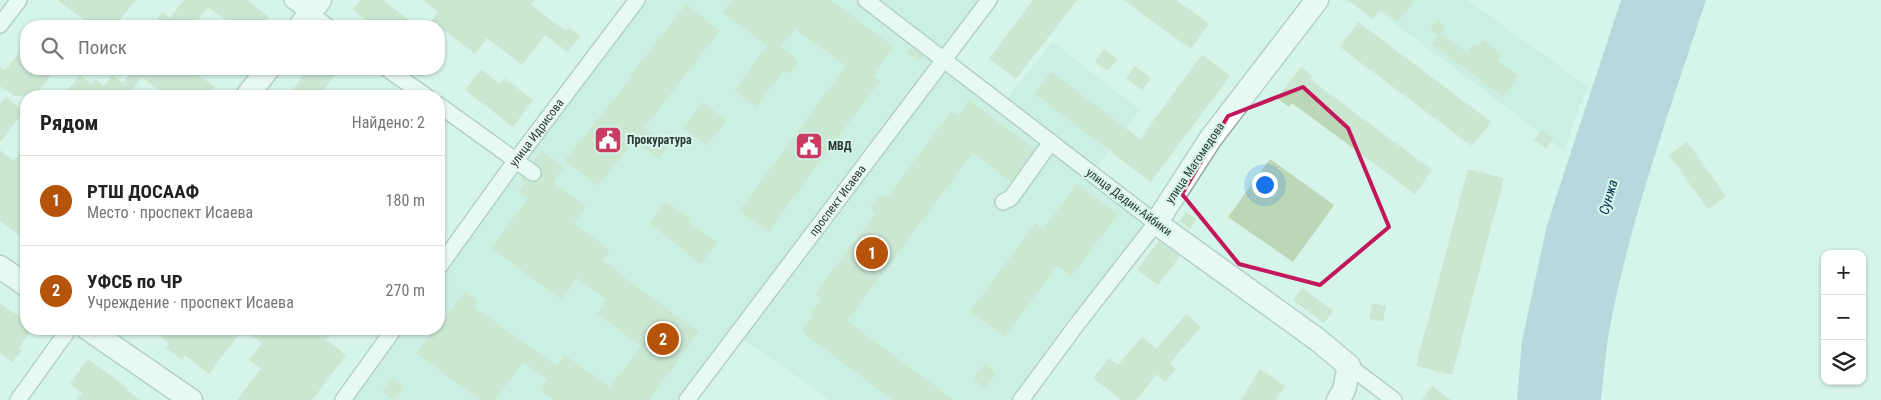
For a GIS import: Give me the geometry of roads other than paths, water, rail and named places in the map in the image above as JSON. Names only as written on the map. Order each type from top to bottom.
[{"type":"street","points":[[0,25],[19,0]]},
{"type":"street","points":[[292,0],[315,17]]},
{"type":"street","name":"улица Идрисова","points":[[445,258],[637,0]]},
{"type":"street","name":"улица Дадин-Айбики","points":[[866,0],[1156,223],[1318,340],[1394,400]]},
{"type":"street","name":"проспект Исаева","points":[[687,400],[989,0]]},
{"type":"street","name":"улица Магомедова","points":[[1021,400],[1156,223],[1211,138],[1317,0]]},
{"type":"street","points":[[252,90],[263,75]]},
{"type":"street","points":[[396,75],[417,90]]},
{"type":"street","points":[[445,109],[533,173]]},
{"type":"street","points":[[1003,202],[1011,198],[1050,142]]},
{"type":"street","points":[[0,267],[20,282]]},
{"type":"street","points":[[18,400],[65,335]]},
{"type":"street","points":[[97,335],[191,400]]},
{"type":"street","points":[[343,400],[390,335]]},
{"type":"street","points":[[1338,400],[1344,390],[1349,366]]},
{"type":"water","name":"Сунжа","points":[[1621,0],[1706,0],[1639,206],[1609,332],[1601,400],[1517,400],[1522,341],[1547,225]]},
{"type":"place","name":"Прокуратура","points":[[608,140]]},
{"type":"place","name":"МВД","points":[[809,146]]},
{"type":"place","name":"РТШ ДОСААФ","points":[[872,253]]},
{"type":"place","name":"УФСБ по ЧР","points":[[663,339]]}]
